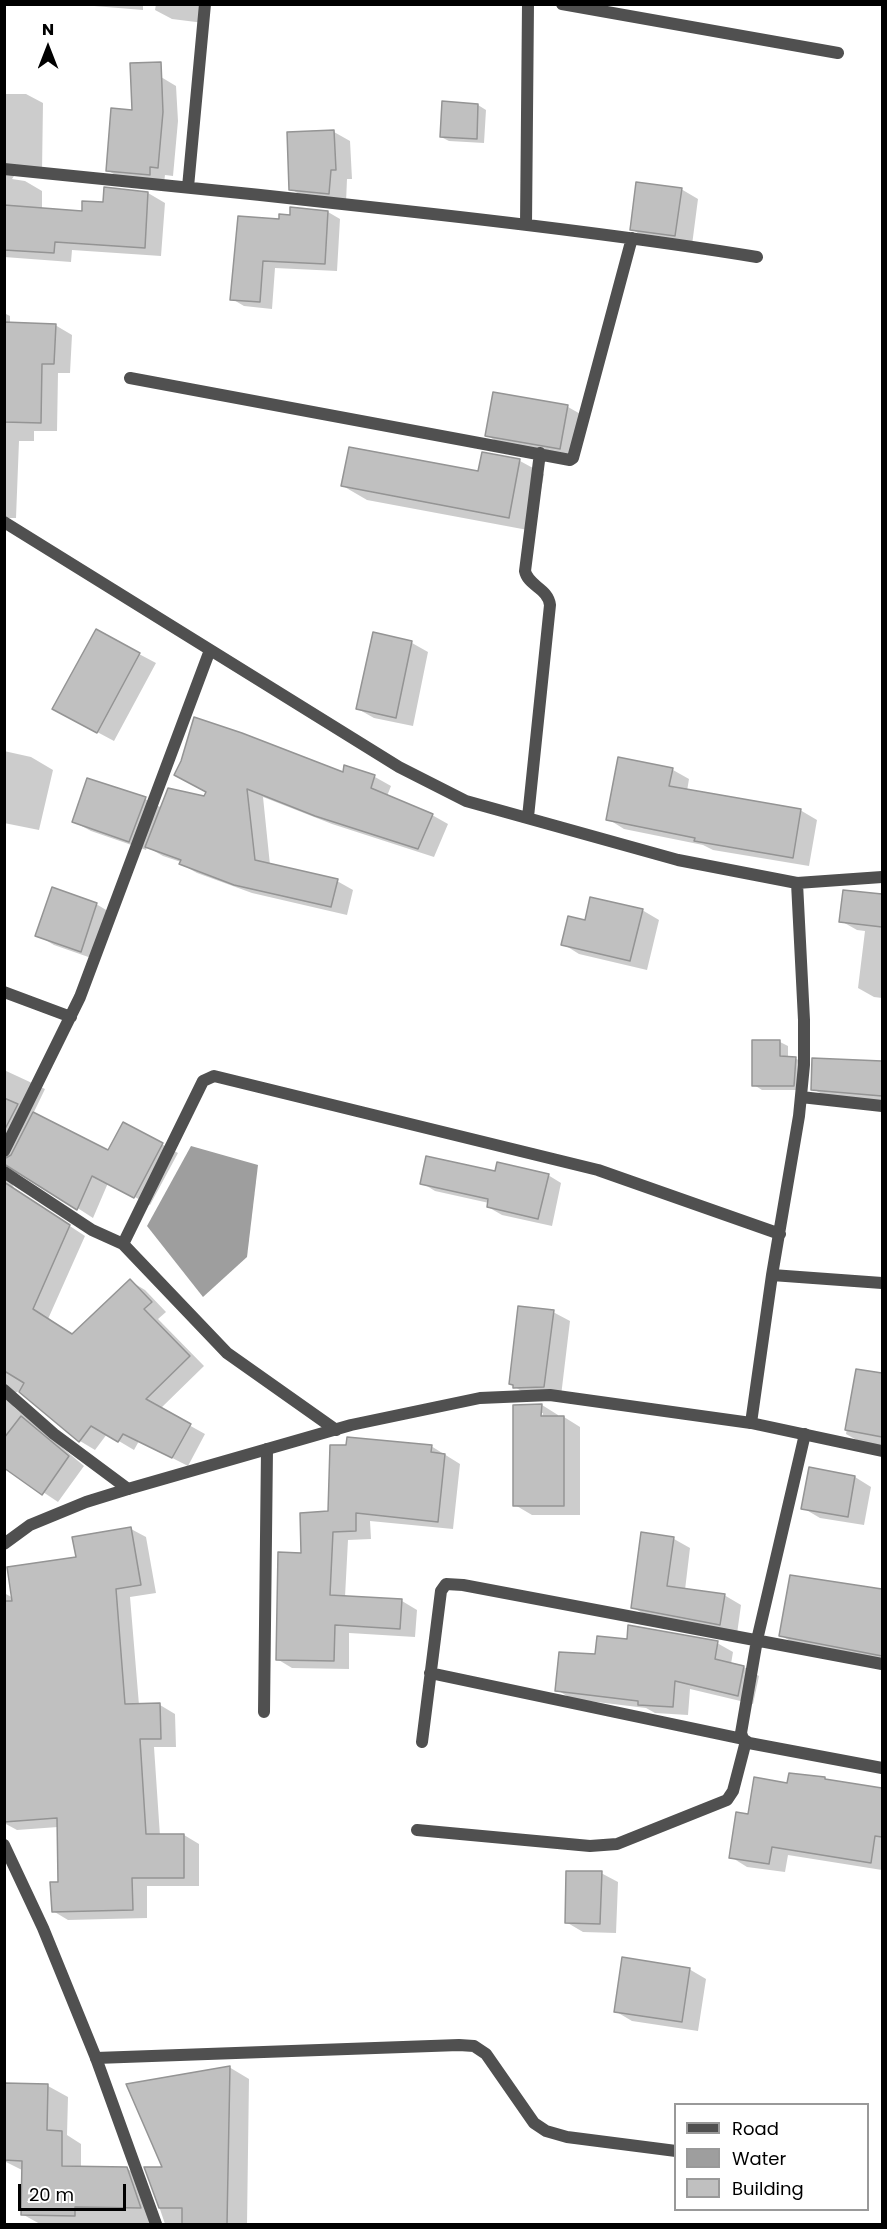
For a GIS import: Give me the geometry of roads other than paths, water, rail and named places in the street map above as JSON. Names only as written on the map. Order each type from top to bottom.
[{"type":"street","points":[[188,187],[205,4]]},
{"type":"street","points":[[526,225],[528,4]]},
{"type":"street","points":[[562,4],[838,53]]},
{"type":"street","points":[[4,169],[526,225],[757,257]]},
{"type":"street","points":[[130,378],[540,453],[566,461],[573,458],[632,238]]},
{"type":"street","points":[[528,818],[550,605],[545,592],[527,578],[525,571],[540,453]]},
{"type":"street","points":[[4,522],[21,530],[399,767],[466,801],[678,860],[797,883],[882,877]]},
{"type":"street","points":[[4,1151],[71,1017],[88,976],[210,650]]},
{"type":"street","points":[[751,1423],[804,1065],[797,883]]},
{"type":"street","points":[[4,992],[71,1017]]},
{"type":"street","points":[[123,1244],[203,1081],[214,1076],[598,1170],[780,1234]]},
{"type":"street","points":[[801,1097],[882,1106]]},
{"type":"street","points":[[4,1173],[92,1230],[123,1244],[228,1353],[336,1430]]},
{"type":"street","points":[[772,1275],[882,1283]]},
{"type":"street","points":[[4,1390],[54,1434],[128,1489]]},
{"type":"street","points":[[4,1544],[30,1525],[86,1502],[128,1489],[336,1430],[480,1398],[550,1395],[751,1423],[882,1451]]},
{"type":"street","points":[[417,1830],[590,1846],[617,1844],[727,1800],[733,1791],[745,1740],[741,1734],[757,1640],[805,1434]]},
{"type":"street","points":[[264,1712],[267,1449]]},
{"type":"street","points":[[422,1742],[441,1592],[446,1584],[882,1664]]},
{"type":"street","points":[[430,1673],[882,1768]]},
{"type":"street","points":[[6,1852],[43,1928],[96,2058],[156,2224]]},
{"type":"street","points":[[96,2058],[474,2046],[486,2054],[534,2123],[546,2131],[567,2137],[674,2151]]},
{"type":"water","points":[[191,1146],[258,1165],[247,1257],[203,1297],[147,1226]]}]
